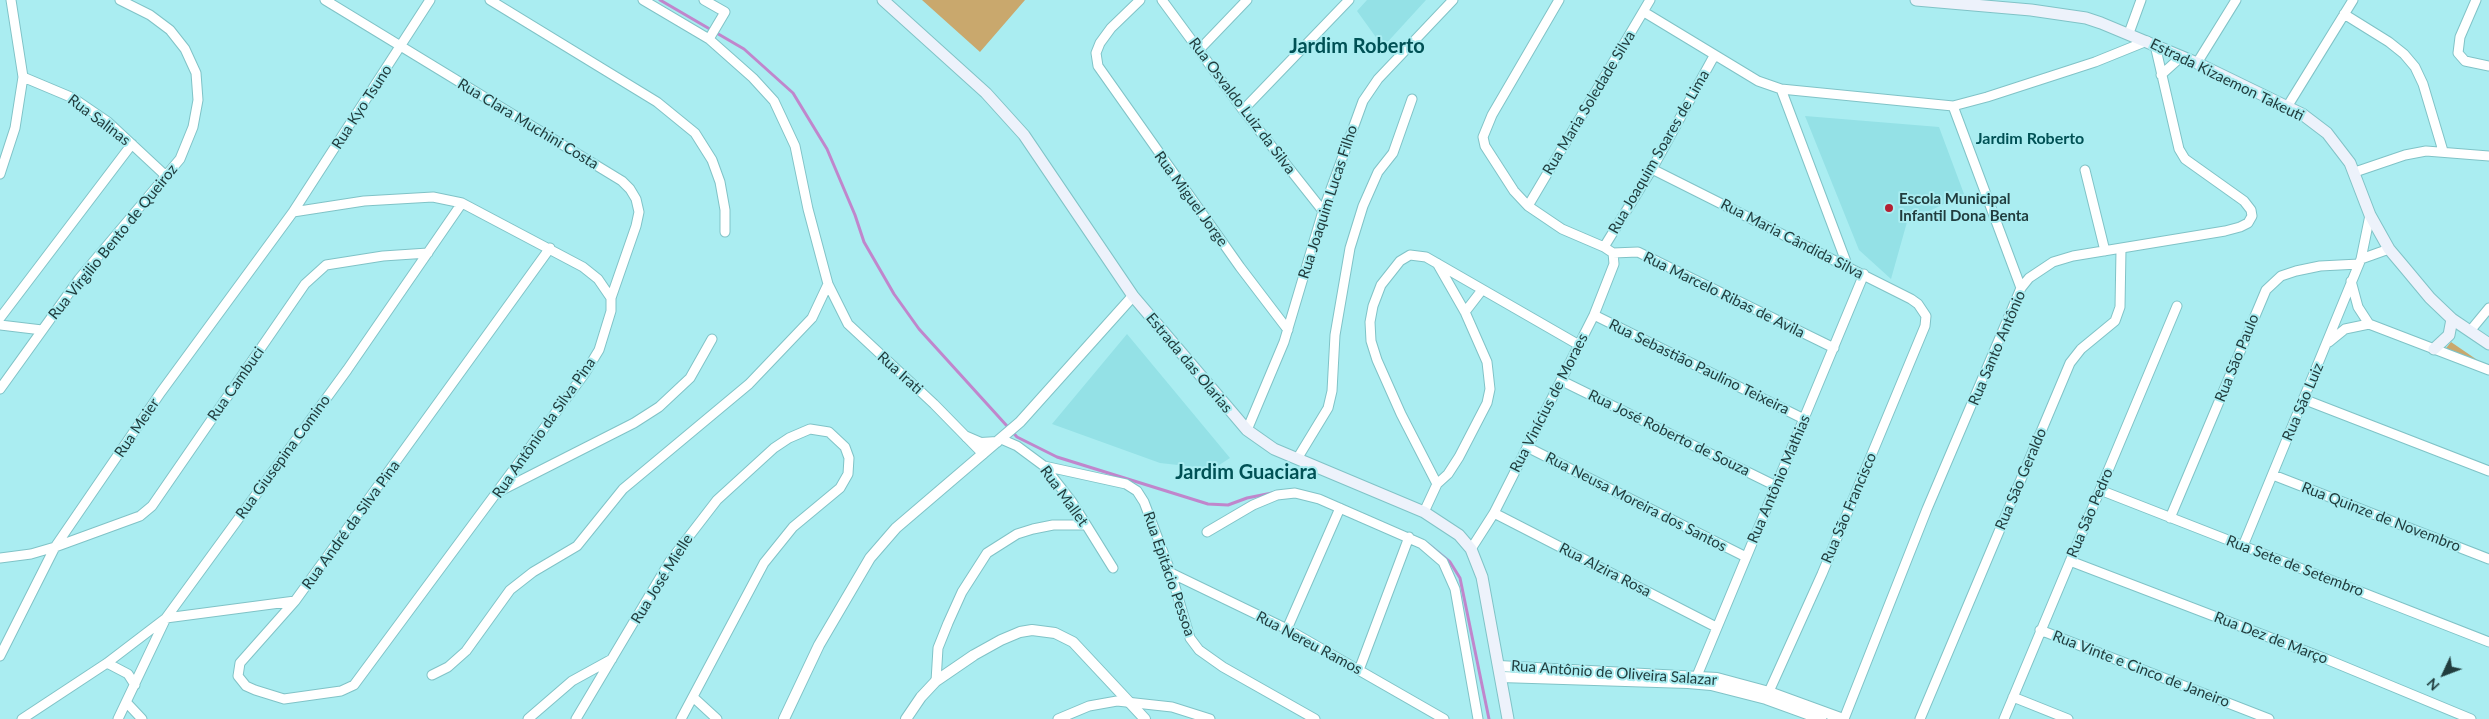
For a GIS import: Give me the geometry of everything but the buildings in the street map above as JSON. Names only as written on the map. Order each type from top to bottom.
[{"type":"main road","name":"Estrada das Olarias","points":[[883,0],[986,93],[1024,135],[1133,296],[1247,430],[1274,448],[1297,459],[1424,512],[1445,524],[1459,535],[1471,549],[1482,577],[1508,719]]},
{"type":"main road","name":"Estrada Kizaemon Takeuti","points":[[1916,0],[2086,18],[2129,33],[2198,63],[2313,121],[2338,146],[2354,172],[2370,215],[2389,249],[2430,298],[2452,319],[2489,344]]},
{"type":"main road","points":[[2434,350],[2449,335],[2452,319]]},
{"type":"street","points":[[0,174],[15,128],[23,77],[11,0]]},
{"type":"street","name":"Rua Virgilio Bento de Queiroz","points":[[0,389],[79,279],[180,159],[193,127],[198,100],[196,73],[185,49],[170,30],[150,15],[120,0]]},
{"type":"street","name":"Rua Clara Muchini Costa","points":[[325,0],[622,181],[630,189],[636,199],[639,212],[611,298]]},
{"type":"street","name":"Rua Kyo Tsuno","points":[[293,212],[430,0]]},
{"type":"street","points":[[490,0],[658,102],[695,133],[712,160],[720,182],[726,210],[725,232]]},
{"type":"street","name":"Rua Irati","points":[[643,0],[710,37],[774,101],[787,125],[795,146],[808,209],[828,284],[848,324],[979,450]]},
{"type":"street","points":[[704,0],[723,16],[710,37]]},
{"type":"street","name":"Rua Miguel Jorge","points":[[1140,0],[1111,28],[1100,44],[1096,53],[1098,66],[1240,267],[1288,330]]},
{"type":"street","name":"Rua Osvaldo Luiz da Silva","points":[[1162,0],[1243,110],[1323,211]]},
{"type":"street","points":[[1199,50],[1247,0]]},
{"type":"street","points":[[1243,110],[1349,0]]},
{"type":"street","name":"Rua Joaquim Lucas Filho","points":[[1247,430],[1273,373],[1288,330],[1323,211],[1363,102],[1378,79],[1452,0]]},
{"type":"street","points":[[1559,0],[1492,115],[1483,137],[1485,146],[1514,191],[1528,206],[1562,229],[1604,247],[1612,253]]},
{"type":"street","name":"Rua Maria Soledade Silva","points":[[1528,206],[1650,0]]},
{"type":"street","points":[[2129,33],[2141,0]]},
{"type":"street","points":[[2198,63],[2236,0]]},
{"type":"street","points":[[2287,107],[2353,0]]},
{"type":"street","points":[[2476,0],[2460,37],[2458,53],[2465,62],[2489,66]]},
{"type":"street","points":[[1644,12],[1758,81],[1781,89],[1953,106],[1987,98],[2151,43]]},
{"type":"street","points":[[2344,14],[2389,42],[2404,54],[2415,67],[2423,84],[2443,151]]},
{"type":"street","name":"Rua Santo Antônio","points":[[1843,719],[1927,509],[2021,288],[2029,278],[2053,262],[2073,256],[2120,250],[2240,228],[2252,216],[2251,210],[2244,201],[2185,159],[2179,149],[2151,43]]},
{"type":"street","name":"Rua Joaquim Soares de Lima","points":[[1604,247],[1652,169],[1714,56]]},
{"type":"street","points":[[2161,75],[2182,56]]},
{"type":"street","name":"Rua Salinas","points":[[23,77],[73,98],[108,122],[166,176]]},
{"type":"street","points":[[1781,89],[1848,266]]},
{"type":"street","points":[[1297,459],[1328,408],[1332,391],[1335,335],[1350,248],[1363,206],[1378,172],[1393,153],[1412,99]]},
{"type":"street","points":[[1953,106],[2021,288]]},
{"type":"street","points":[[0,318],[132,144]]},
{"type":"street","points":[[2354,172],[2405,155],[2443,151],[2489,156]]},
{"type":"street","name":"Rua Maria Cândida Silva","points":[[1652,169],[1911,298],[1918,304],[1926,316]]},
{"type":"street","points":[[2085,170],[2105,251]]},
{"type":"street","points":[[293,212],[364,201],[433,197],[462,203],[583,267],[598,279],[611,298]]},
{"type":"street","name":"Rua Giusepina Comino","points":[[118,719],[166,618],[347,370],[462,203]]},
{"type":"street","name":"Rua Meier","points":[[0,656],[56,547],[161,392],[293,212]]},
{"type":"street","name":"Rua São Luiz","points":[[2243,546],[2360,261],[2370,215]]},
{"type":"street","name":"Rua André da Silva Pina","points":[[22,719],[107,663],[166,618],[295,601],[550,248]]},
{"type":"street","points":[[2360,261],[2389,249]]},
{"type":"street","name":"Rua São Geraldo","points":[[1920,719],[2070,363],[2081,349],[2115,320],[2120,308],[2120,250]]},
{"type":"street","name":"Rua Marcelo Ribas de Avila","points":[[1612,253],[1638,252],[1834,348]]},
{"type":"street","name":"Rua Cambuci","points":[[0,558],[30,554],[56,547],[140,516],[152,506],[305,284],[317,272],[335,262],[428,253]]},
{"type":"street","name":"Rua Vinícius de Moraes","points":[[1471,549],[1494,512],[1594,315],[1614,264],[1612,253]]},
{"type":"street","points":[[1436,484],[1377,360],[1371,341],[1370,322],[1373,306],[1381,285],[1400,260],[1410,255],[1417,255],[1436,263],[1578,345]]},
{"type":"street","name":"Rua São Paulo","points":[[2170,518],[2266,290],[2281,276],[2296,270],[2360,261]]},
{"type":"street","points":[[1424,512],[1436,484],[1448,474],[1459,457],[1486,402],[1490,389],[1487,362],[1465,312],[1436,263]]},
{"type":"street","name":"Rua Antônio Mathias","points":[[1696,680],[1716,627],[1864,274]]},
{"type":"street","points":[[2351,281],[2358,307],[2368,324]]},
{"type":"street","points":[[432,675],[448,668],[466,652],[510,590],[533,572],[577,546],[623,489],[749,384],[812,318],[828,284]]},
{"type":"street","points":[[1465,312],[1482,290]]},
{"type":"street","points":[[784,719],[819,645],[870,558],[896,528],[975,462],[979,450],[1001,439],[1020,422],[1133,296]]},
{"type":"street","name":"Rua Antônio da Silva Pina","points":[[295,601],[240,663],[238,676],[246,686],[284,699],[341,691],[354,685],[585,373],[599,350],[611,310],[611,298]]},
{"type":"street","name":"Rua São Pedro","points":[[2004,719],[2177,306]]},
{"type":"street","points":[[2470,331],[2489,308]]},
{"type":"street","name":"Rua Sebastião Paulino Teixeira","points":[[1594,315],[1804,419]]},
{"type":"street","name":"Rua São Francisco","points":[[1768,695],[1822,574],[1922,335],[1926,316]]},
{"type":"street","points":[[2328,342],[2345,329],[2368,324],[2489,370]]},
{"type":"street","points":[[0,325],[42,330]]},
{"type":"street","points":[[499,491],[634,423],[659,407],[690,378],[712,339]]},
{"type":"street","name":"Rua José Roberto de Souza","points":[[1562,381],[1776,486]]},
{"type":"street","points":[[2303,399],[2489,471]]},
{"type":"street","name":"Rua José Mielle","points":[[576,719],[670,561],[717,500],[774,448],[789,438],[810,429],[829,432],[846,447],[849,458],[848,474],[840,488],[793,527],[764,563],[681,719]]},
{"type":"street","points":[[967,438],[981,443],[1001,439]]},
{"type":"street","name":"Rua Mallet","points":[[1001,439],[1016,446],[1044,466],[1058,483],[1113,568]]},
{"type":"street","name":"Rua Neusa Moreira dos Santos","points":[[1527,447],[1746,557]]},
{"type":"street","name":"Rua Epitácio Pessoa","points":[[1044,466],[1126,484],[1137,490],[1144,502],[1171,573],[1190,638],[1199,650],[1223,667],[1316,719]]},
{"type":"street","name":"Rua Quinze de Novembro","points":[[2273,475],[2489,559]]},
{"type":"street","name":"Rua Sete de Setembro","points":[[2100,490],[2489,642]]},
{"type":"street","points":[[1207,532],[1252,505],[1277,495],[1294,493],[1307,495],[1409,537],[1434,554],[1450,574],[1455,589],[1478,719]]},
{"type":"street","points":[[1287,629],[1340,508]]},
{"type":"street","name":"Rua Alzira Rosa","points":[[1494,512],[1716,627]]},
{"type":"street","points":[[936,680],[938,648],[948,622],[962,592],[987,553],[1017,534],[1033,529],[1053,525],[1086,525]]},
{"type":"street","points":[[1359,670],[1409,537]]},
{"type":"street","name":"Rua Dez de Março","points":[[2070,561],[2326,659],[2471,719]]},
{"type":"street","name":"Rua Nereu Ramos","points":[[1171,573],[1287,629],[1444,719]]},
{"type":"street","points":[[906,719],[920,698],[936,680],[1001,640],[1020,632],[1041,630],[1056,633],[1073,642],[1144,719]]},
{"type":"street","name":"Rua Vinte e Cinco de Janeiro","points":[[2040,630],[2269,719]]},
{"type":"street","points":[[528,719],[572,681],[612,659]]},
{"type":"street","points":[[107,663],[128,674],[135,684]]},
{"type":"street","name":"Rua Antônio de Oliveira Salazar","points":[[1500,671],[1696,680],[1742,684],[1820,719]]},
{"type":"street","name":"Rua Antônio de Oliveira Salazar","points":[[1768,695],[1843,719]]},
{"type":"street","points":[[693,697],[717,719]]},
{"type":"street","points":[[2013,697],[2068,719]]},
{"type":"street","points":[[1058,719],[1089,706],[1117,701],[1172,707],[1210,719]]},
{"type":"street","points":[[127,703],[142,719]]},
{"type":"shaded area","points":[[922,0],[1025,0],[980,52]]},
{"type":"shaded area","points":[[1367,0],[1426,0],[1383,47],[1357,11]]},
{"type":"shaded area","name":"Escola Municipal Infantil Dona Benta","points":[[1805,116],[1939,127],[1964,194],[1907,222],[1891,279],[1859,250]]},
{"type":"shaded area","points":[[1127,334],[1230,458],[1213,469],[1160,463],[1052,424]]},
{"type":"shaded area","points":[[2451,342],[2489,368],[2443,352]]},
{"type":"waterway","points":[[660,0],[744,49],[793,93],[827,149],[855,215],[864,242],[894,294],[919,329],[1017,437],[1057,457],[1208,504],[1228,505],[1247,498],[1277,492]]},
{"type":"waterway","points":[[1428,544],[1450,562],[1460,578],[1489,719]]},
{"type":"place","name":"Escola Municipal Infantil Dona Benta","points":[[1889,208]]},
{"type":"district","name":"Jardim Roberto","points":[[1357,47]]},
{"type":"district","name":"Jardim Roberto","points":[[2030,139]]},
{"type":"district","name":"Jardim Guaciara","points":[[1246,473]]}]
